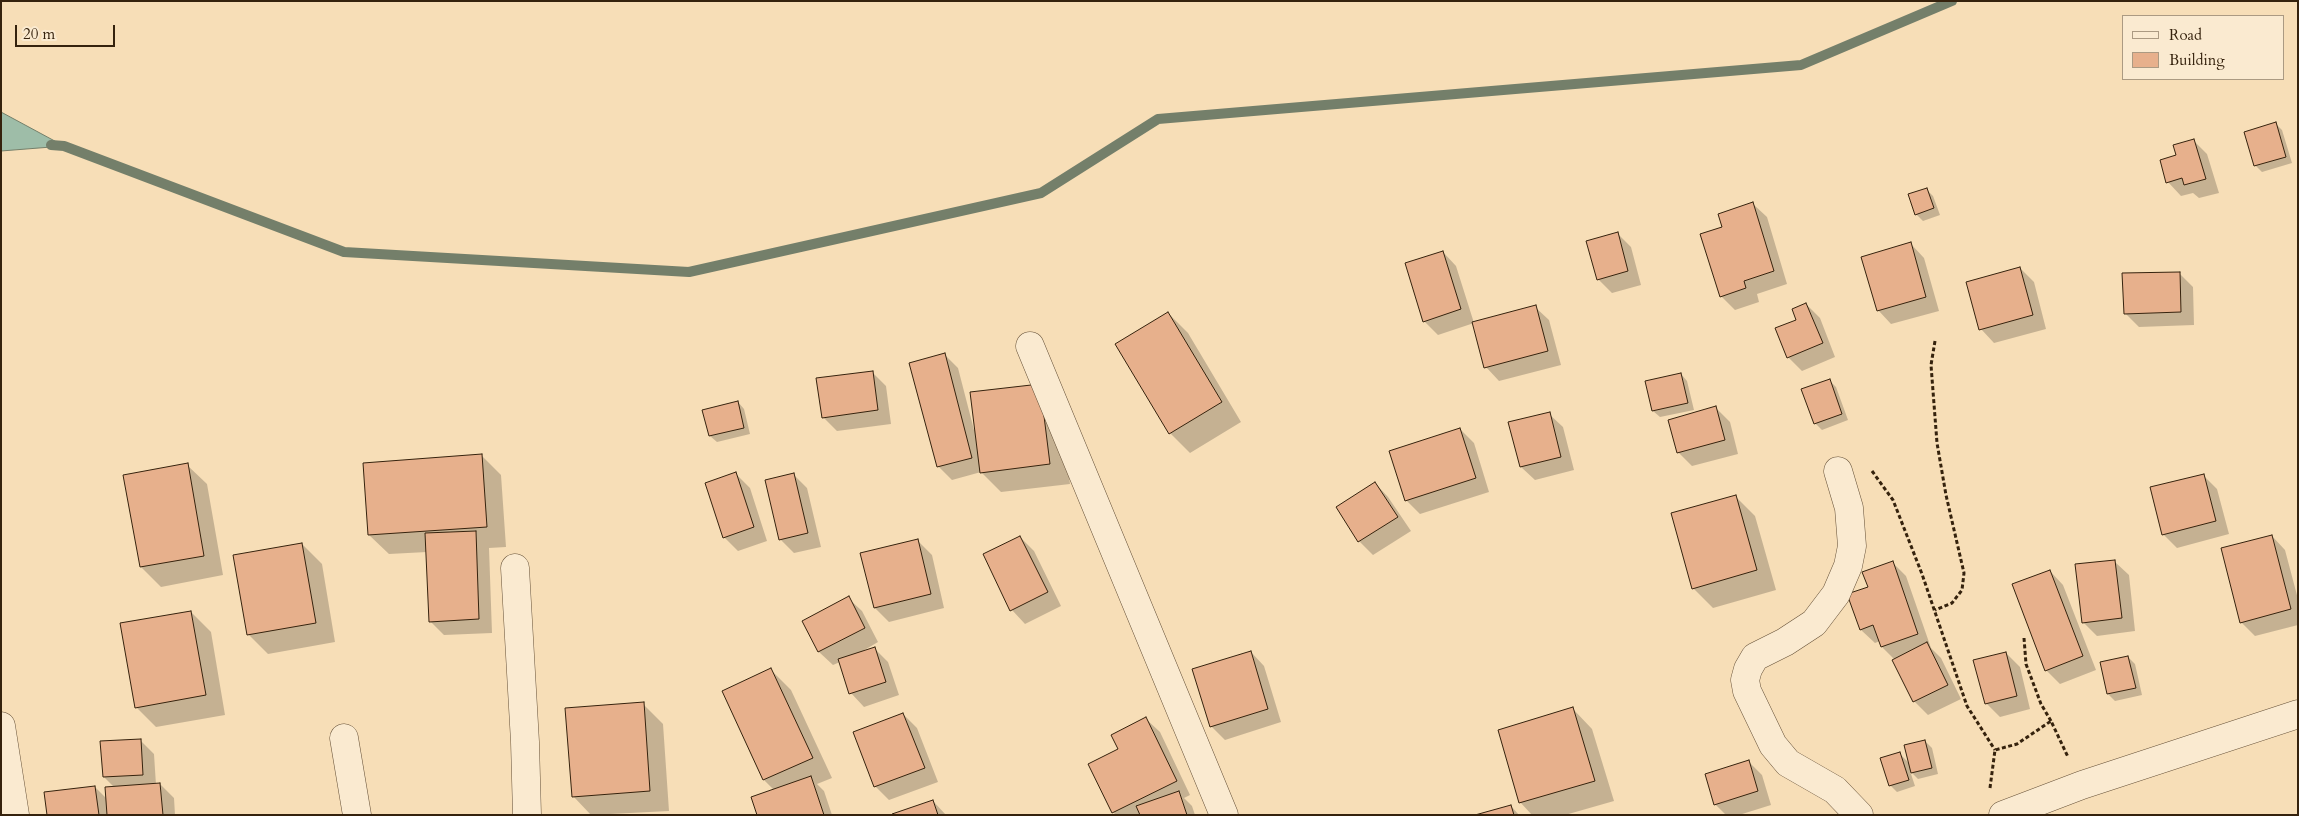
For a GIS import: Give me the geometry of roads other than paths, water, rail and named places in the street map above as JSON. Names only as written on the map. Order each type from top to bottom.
[{"type":"street","points":[[1030,346],[1224,815]]},
{"type":"street","points":[[1838,471],[1849,508],[1852,546],[1848,566],[1836,594],[1814,623],[1755,657],[1748,669],[1745,680],[1747,691],[1773,745],[1788,763],[1835,790],[1859,815]]},
{"type":"street","points":[[514,568],[525,742],[527,815]]},
{"type":"street","points":[[1996,805],[2044,807],[2082,785],[2298,714]]},
{"type":"street","points":[[1,726],[15,815]]},
{"type":"street","points":[[344,738],[357,815]]},
{"type":"waterway","points":[[51,145],[64,146],[344,252],[689,272],[1041,193],[1158,119],[1801,65],[1952,1]]}]
